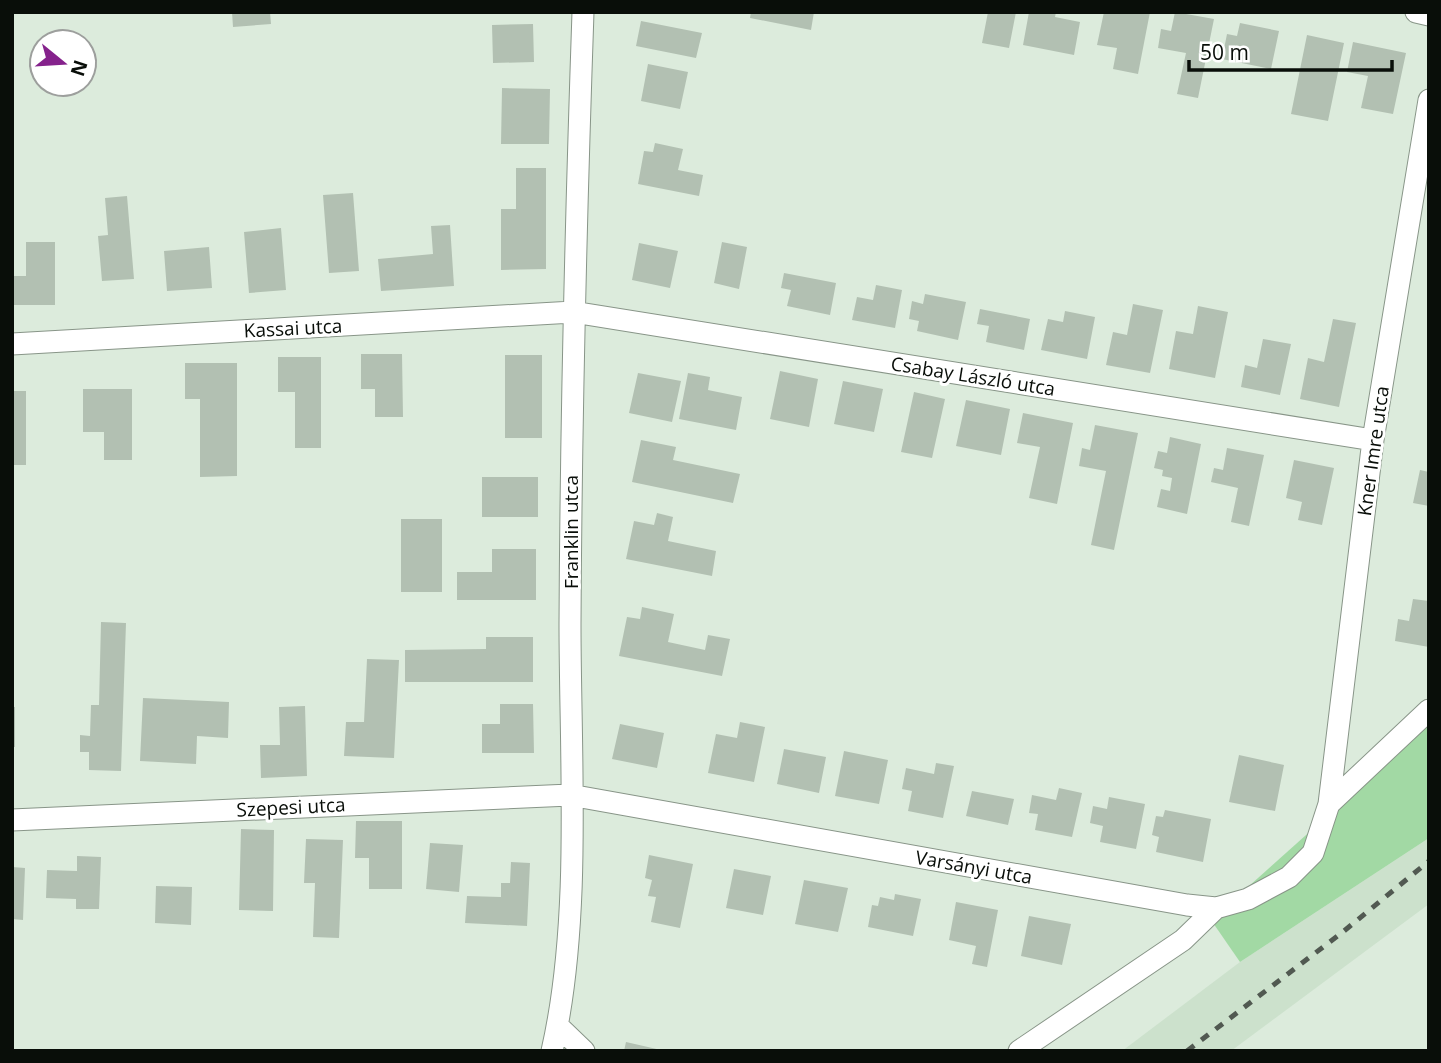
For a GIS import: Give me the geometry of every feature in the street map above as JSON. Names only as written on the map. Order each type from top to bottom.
[{"type":"street","name":"Franklin utca","points":[[552,1051],[558,1026],[570,906],[573,312],[583,12]]},
{"type":"street","points":[[1416,12],[1429,15]]},
{"type":"street","name":"Kner Imre utca","points":[[1329,804],[1373,440],[1429,100]]},
{"type":"street","name":"Kassai utca","points":[[12,344],[573,312]]},
{"type":"street","name":"Csabay László utca","points":[[573,312],[1373,440]]},
{"type":"street","points":[[1329,804],[1429,710]]},
{"type":"street","name":"Szepesi utca","points":[[12,820],[570,795]]},
{"type":"street","name":"Varsányi utca","points":[[570,795],[1216,908],[1248,899],[1289,877],[1313,853],[1329,804]]},
{"type":"street","points":[[1019,1051],[1183,940],[1216,908]]},
{"type":"street","points":[[558,1026],[584,1051]]},
{"type":"shaded area","points":[[1429,838],[1429,904],[1231,1051],[1122,1051],[1240,962]]},
{"type":"green space","points":[[1429,725],[1429,838],[1240,962],[1211,920]]},
{"type":"building","points":[[232,12],[270,12],[271,24],[233,27]]},
{"type":"building","points":[[751,12],[814,12],[811,30],[750,18]]},
{"type":"building","points":[[988,12],[1016,12],[1009,48],[982,43]]},
{"type":"building","points":[[1029,12],[1056,12],[1055,17],[1080,22],[1074,55],[1023,45]]},
{"type":"building","points":[[1104,12],[1150,12],[1138,74],[1113,69],[1117,48],[1097,45]]},
{"type":"building","points":[[1175,12],[1214,19],[1198,98],[1177,94],[1186,53],[1158,48],[1161,29],[1171,31]]},
{"type":"building","points":[[641,21],[702,33],[696,58],[636,46]]},
{"type":"building","points":[[1240,23],[1279,31],[1271,69],[1222,59],[1227,34],[1237,36]]},
{"type":"building","points":[[533,24],[534,62],[493,63],[492,25]]},
{"type":"building","points":[[1307,35],[1344,43],[1328,121],[1291,114]]},
{"type":"building","points":[[1353,42],[1406,53],[1393,114],[1361,108],[1368,76],[1347,72]]},
{"type":"building","points":[[648,64],[688,72],[680,109],[641,101]]},
{"type":"building","points":[[502,88],[550,89],[549,144],[501,144]]},
{"type":"building","points":[[655,143],[683,149],[678,170],[703,175],[699,196],[638,184],[644,151],[653,152]]},
{"type":"building","points":[[516,168],[546,168],[546,269],[501,270],[501,209],[516,209]]},
{"type":"building","points":[[353,193],[359,271],[329,273],[323,195]]},
{"type":"building","points":[[127,196],[134,279],[102,281],[98,236],[108,235],[105,198]]},
{"type":"building","points":[[450,225],[454,286],[381,291],[378,259],[433,254],[431,226]]},
{"type":"building","points":[[281,228],[286,290],[249,293],[244,232]]},
{"type":"building","points":[[26,242],[55,242],[55,305],[12,305],[12,276],[26,276]]},
{"type":"building","points":[[722,242],[747,247],[739,289],[714,283]]},
{"type":"building","points":[[639,243],[678,251],[670,288],[632,280]]},
{"type":"building","points":[[209,247],[212,288],[167,291],[164,251]]},
{"type":"building","points":[[784,273],[836,283],[830,315],[787,306],[791,290],[781,288]]},
{"type":"building","points":[[876,285],[902,290],[895,328],[852,320],[857,297],[873,300]]},
{"type":"building","points":[[925,294],[966,302],[958,340],[917,331],[919,321],[909,319],[912,301],[923,304]]},
{"type":"building","points":[[1133,304],[1163,310],[1150,373],[1106,365],[1113,332],[1127,335]]},
{"type":"building","points":[[1198,306],[1228,312],[1215,378],[1169,369],[1176,331],[1193,334]]},
{"type":"building","points":[[980,309],[1030,319],[1024,350],[986,342],[989,326],[977,324]]},
{"type":"building","points":[[1065,311],[1095,317],[1087,359],[1041,350],[1048,319],[1063,322]]},
{"type":"building","points":[[1333,319],[1356,323],[1339,407],[1300,399],[1308,358],[1324,362]]},
{"type":"building","points":[[1263,339],[1291,344],[1280,395],[1241,387],[1245,365],[1257,368]]},
{"type":"building","points":[[361,354],[402,354],[403,417],[375,417],[375,389],[361,389]]},
{"type":"building","points":[[505,355],[542,355],[542,438],[505,438]]},
{"type":"building","points":[[278,357],[321,357],[321,448],[295,448],[295,392],[278,392]]},
{"type":"building","points":[[185,363],[237,363],[237,476],[200,477],[200,399],[185,399]]},
{"type":"building","points":[[780,371],[818,379],[809,427],[770,419]]},
{"type":"building","points":[[638,373],[681,381],[672,422],[629,413]]},
{"type":"building","points":[[688,373],[710,377],[708,390],[742,397],[736,430],[679,419]]},
{"type":"building","points":[[843,381],[883,389],[874,432],[834,424]]},
{"type":"building","points":[[83,389],[132,389],[132,460],[104,460],[104,432],[83,432]]},
{"type":"building","points":[[12,391],[26,391],[26,465],[12,465]]},
{"type":"building","points":[[914,392],[945,399],[932,458],[901,452]]},
{"type":"building","points":[[966,400],[1010,409],[1001,455],[956,446]]},
{"type":"building","points":[[1023,413],[1073,423],[1057,504],[1029,498],[1040,447],[1017,443]]},
{"type":"building","points":[[1095,425],[1138,433],[1114,550],[1091,545],[1106,471],[1079,466],[1082,448],[1090,450]]},
{"type":"building","points":[[1170,437],[1201,444],[1187,514],[1157,507],[1161,489],[1170,491],[1172,478],[1162,476],[1163,470],[1154,468],[1158,451],[1167,453]]},
{"type":"building","points":[[641,440],[676,447],[673,460],[740,474],[733,503],[632,482]]},
{"type":"building","points":[[1227,448],[1264,455],[1249,526],[1231,522],[1238,488],[1211,482],[1214,468],[1223,470]]},
{"type":"building","points":[[1294,460],[1334,468],[1322,525],[1298,520],[1302,502],[1286,498]]},
{"type":"building","points":[[1420,470],[1429,472],[1429,506],[1413,503]]},
{"type":"building","points":[[482,477],[538,477],[538,517],[482,517]]},
{"type":"building","points":[[657,513],[673,517],[668,541],[716,551],[712,576],[626,559],[634,521],[654,525]]},
{"type":"building","points":[[401,519],[442,519],[442,592],[401,592]]},
{"type":"building","points":[[492,549],[536,549],[536,600],[457,600],[457,572],[492,572]]},
{"type":"building","points":[[1413,599],[1429,601],[1429,647],[1395,641],[1398,619],[1409,621]]},
{"type":"building","points":[[642,607],[674,614],[668,642],[705,650],[708,635],[730,639],[722,676],[619,656],[627,617],[640,619]]},
{"type":"building","points":[[101,622],[126,623],[121,771],[89,770],[89,752],[80,752],[80,735],[90,736],[91,705],[99,705]]},
{"type":"building","points":[[486,637],[533,637],[533,682],[405,682],[405,650],[486,649]]},
{"type":"building","points":[[367,659],[399,660],[394,758],[344,756],[346,722],[364,722]]},
{"type":"building","points":[[143,698],[229,702],[228,738],[197,736],[196,764],[140,761]]},
{"type":"building","points":[[500,704],[533,704],[534,753],[482,753],[482,724],[500,724]]},
{"type":"building","points":[[305,706],[307,776],[261,778],[260,745],[280,745],[279,707]]},
{"type":"building","points":[[12,707],[15,707],[15,747],[12,747]]},
{"type":"building","points":[[740,722],[765,727],[754,782],[708,773],[716,734],[737,738]]},
{"type":"building","points":[[620,724],[664,733],[657,768],[612,759]]},
{"type":"building","points":[[784,749],[826,757],[819,793],[777,784]]},
{"type":"building","points":[[844,751],[888,760],[879,804],[835,796]]},
{"type":"building","points":[[1239,755],[1284,765],[1275,811],[1229,802]]},
{"type":"building","points":[[936,763],[954,766],[943,818],[908,811],[912,791],[902,789],[906,768],[934,774]]},
{"type":"building","points":[[1059,788],[1082,793],[1072,837],[1035,830],[1038,814],[1029,813],[1032,795],[1056,800]]},
{"type":"building","points":[[972,791],[1014,799],[1008,825],[966,816]]},
{"type":"building","points":[[1109,797],[1145,804],[1136,849],[1100,842],[1103,826],[1090,823],[1093,806],[1107,809]]},
{"type":"building","points":[[1165,810],[1211,819],[1203,862],[1156,852],[1159,837],[1152,835],[1156,816],[1163,817]]},
{"type":"building","points":[[356,821],[402,821],[402,889],[369,889],[369,858],[355,858]]},
{"type":"building","points":[[241,829],[274,830],[273,911],[239,910]]},
{"type":"building","points":[[306,839],[343,840],[339,938],[313,937],[315,883],[304,883]]},
{"type":"building","points":[[430,843],[463,845],[459,892],[426,889]]},
{"type":"building","points":[[649,855],[693,864],[680,928],[651,922],[656,897],[648,896],[652,880],[645,878]]},
{"type":"building","points":[[77,856],[101,857],[99,909],[76,909],[76,899],[46,898],[47,870],[77,871]]},
{"type":"building","points":[[511,862],[530,863],[527,926],[465,923],[467,896],[501,897],[501,883],[510,883]]},
{"type":"building","points":[[12,867],[25,868],[23,920],[12,919]]},
{"type":"building","points":[[734,869],[771,876],[763,915],[726,908]]},
{"type":"building","points":[[804,880],[848,888],[838,932],[795,924]]},
{"type":"building","points":[[156,886],[192,887],[191,925],[155,923]]},
{"type":"building","points":[[895,894],[921,899],[913,936],[868,927],[872,905],[878,906],[880,897],[894,900]]},
{"type":"building","points":[[956,902],[998,910],[987,967],[972,964],[976,946],[949,940]]},
{"type":"building","points":[[1029,916],[1071,924],[1062,965],[1021,956]]},
{"type":"building","points":[[626,1042],[661,1050],[661,1051],[624,1051]]},
{"type":"railway","points":[[1187,1051],[1344,931],[1429,861]]}]
